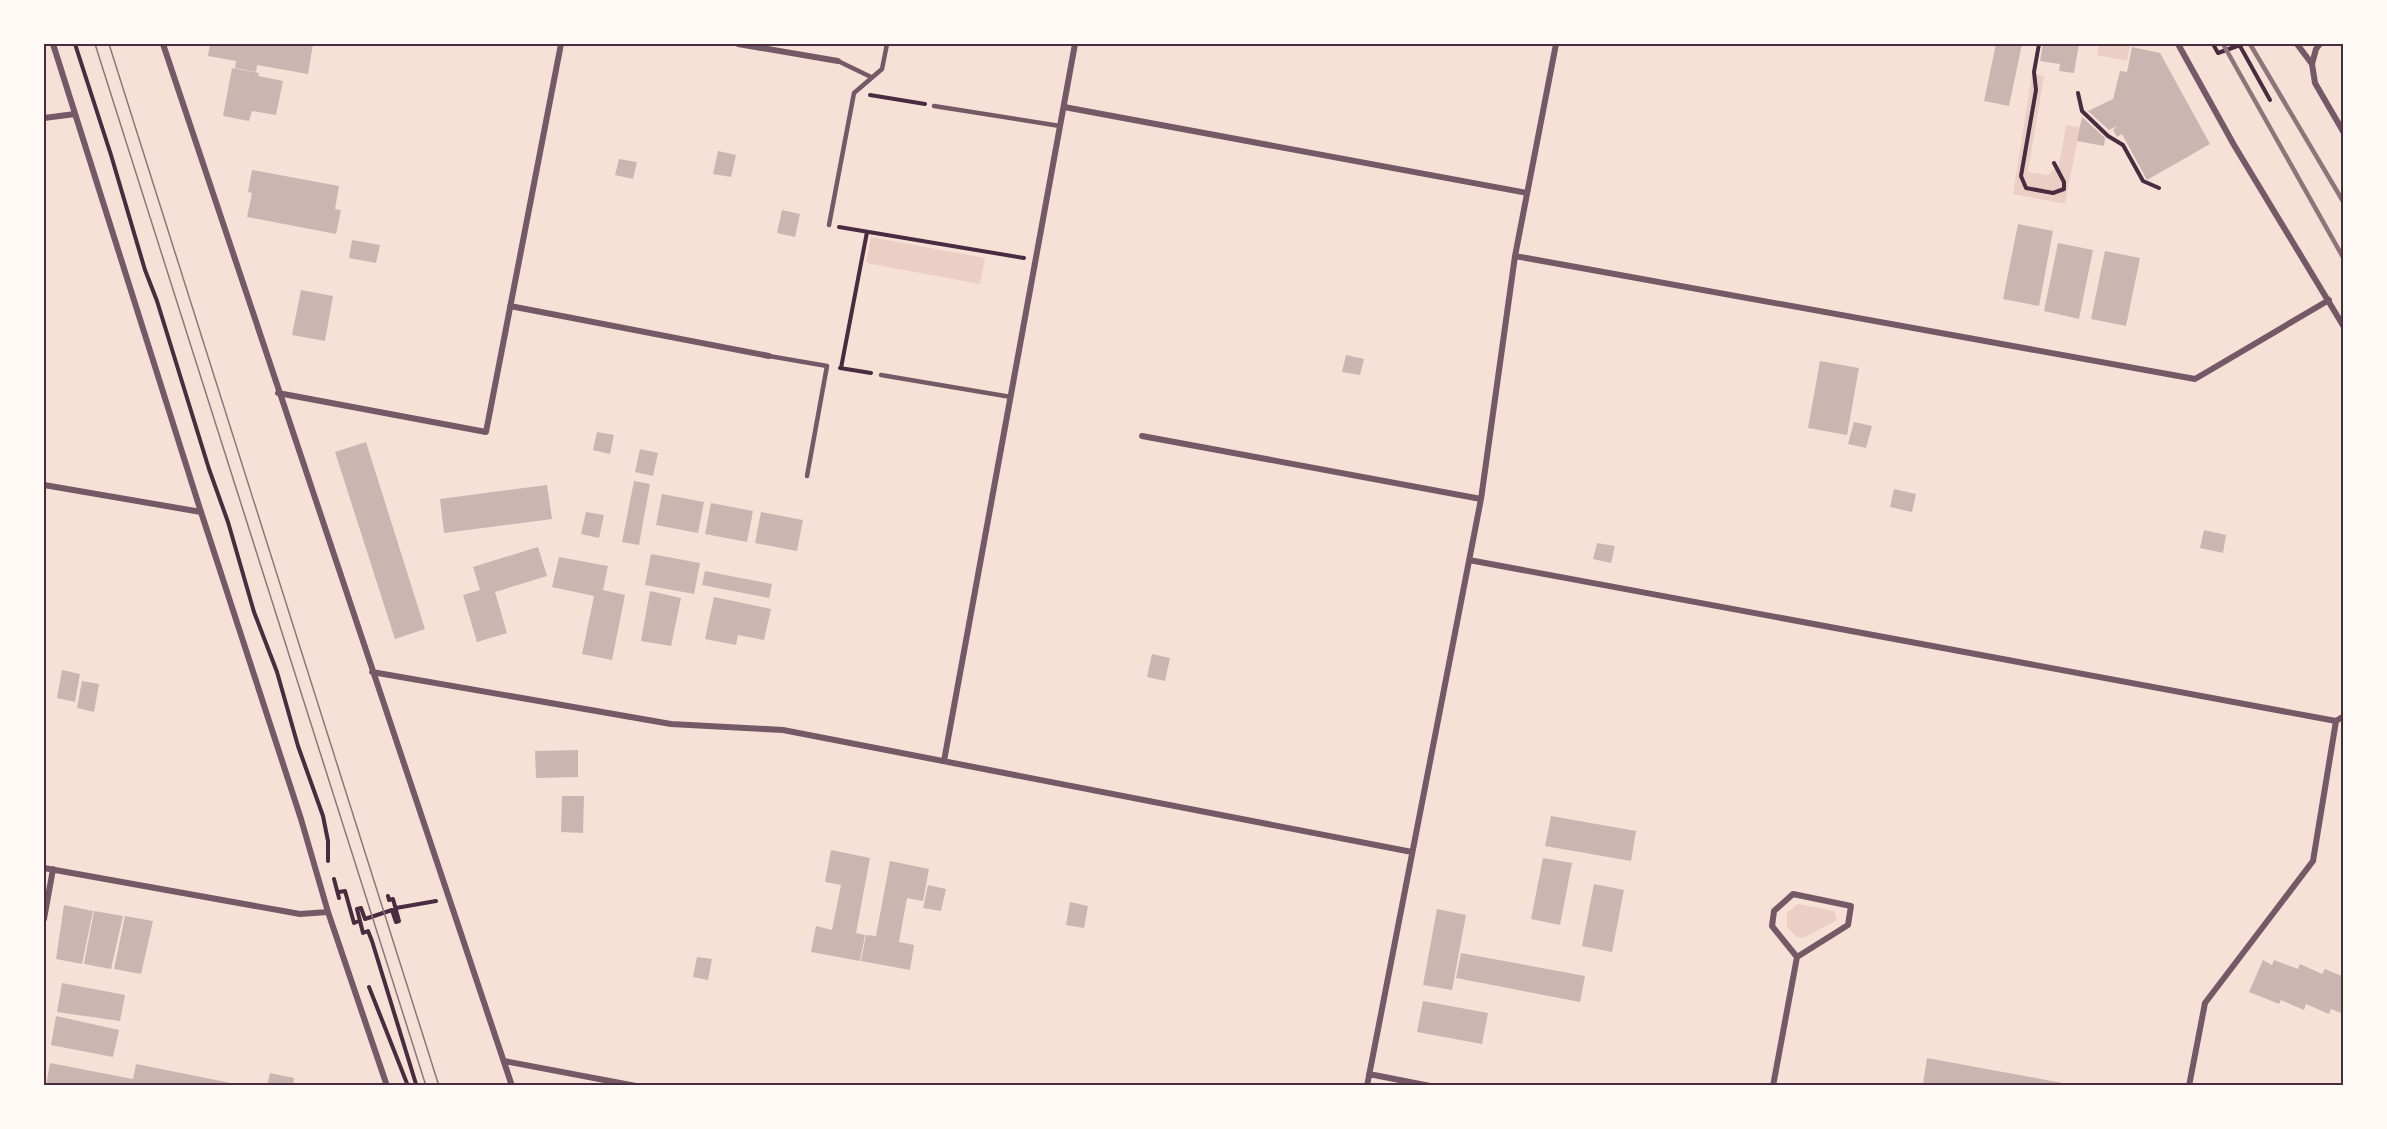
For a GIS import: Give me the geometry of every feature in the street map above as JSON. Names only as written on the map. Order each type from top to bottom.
[{"type":"street","points":[[53,44],[301,819],[328,912],[387,1086]]},
{"type":"street","points":[[163,44],[512,1086]]},
{"type":"street","points":[[278,393],[486,432],[561,44]]},
{"type":"street","points":[[738,44],[838,62]]},
{"type":"street","points":[[944,761],[1075,44]]},
{"type":"street","points":[[1367,1086],[1481,499],[1515,256],[1556,44]]},
{"type":"street","points":[[2179,44],[2234,145],[2343,327]]},
{"type":"street","points":[[2297,44],[2312,64]]},
{"type":"street","points":[[2320,44],[2316,49],[2312,64],[2315,83],[2343,133]]},
{"type":"street","points":[[1064,107],[1527,193]]},
{"type":"street","points":[[44,118],[75,114]]},
{"type":"street","points":[[1515,256],[2195,379],[2328,300]]},
{"type":"street","points":[[510,306],[768,356]]},
{"type":"street","points":[[1142,436],[1481,499]]},
{"type":"street","points":[[44,485],[201,512]]},
{"type":"street","points":[[1469,560],[2336,721]]},
{"type":"street","points":[[372,672],[671,724],[783,730],[1412,852]]},
{"type":"street","points":[[2189,1086],[2205,1003],[2313,861],[2336,721],[2343,716]]},
{"type":"street","points":[[44,868],[300,914],[328,912]]},
{"type":"street","points":[[44,919],[52,869]]},
{"type":"street","points":[[1773,1086],[1797,957],[1848,925],[1851,906],[1793,894],[1774,911],[1772,926],[1797,957]]},
{"type":"street","points":[[504,1061],[636,1086]]},
{"type":"street","points":[[1369,1074],[1430,1086]]},
{"type":"lane","points":[[829,225],[854,93],[882,69],[887,44]]},
{"type":"lane","points":[[838,62],[871,77]]},
{"type":"lane","points":[[934,106],[1060,126]]},
{"type":"lane","points":[[768,356],[827,366],[807,476]]},
{"type":"lane","points":[[881,375],[1011,398]]},
{"type":"path","points":[[75,44],[145,270],[228,522],[254,612],[277,672],[298,746],[323,816],[328,841],[328,866]]},
{"type":"path","points":[[2039,44],[2034,72],[2036,90],[2021,176],[2026,188],[2053,193],[2064,189],[2064,182],[2054,163]]},
{"type":"path","points":[[2213,44],[2218,53],[2241,45],[2270,100]]},
{"type":"path","points":[[854,93],[934,106]]},
{"type":"path","points":[[2078,93],[2082,111],[2109,136],[2123,145],[2143,181],[2159,188]]},
{"type":"path","points":[[829,225],[1036,260]]},
{"type":"path","points":[[841,368],[867,232]]},
{"type":"path","points":[[827,366],[881,375]]},
{"type":"path","points":[[330,872],[339,892],[340,905]]},
{"type":"path","points":[[339,892],[345,891],[354,922],[359,921]]},
{"type":"path","points":[[368,984],[409,1086],[416,1084],[372,941],[368,931],[363,933],[357,909],[360,908],[365,919],[392,910],[396,922],[399,921],[393,900],[389,900],[388,896]]},
{"type":"path","points":[[396,908],[449,899]]},
{"type":"shaded area","points":[[2099,44],[2130,44],[2127,61],[2097,55]]},
{"type":"shaded area","points":[[2032,74],[2044,76],[2028,172],[2048,175],[2059,165],[2066,125],[2080,127],[2065,204],[2013,194]]},
{"type":"shaded area","points":[[871,237],[985,258],[980,284],[866,263]]},
{"type":"shaded area","points":[[1798,904],[1834,911],[1837,920],[1803,938],[1797,937],[1787,927],[1787,913]]},
{"type":"building","points":[[210,44],[313,44],[308,74],[257,65],[256,72],[235,68],[236,61],[208,56]]},
{"type":"building","points":[[1996,44],[2022,44],[2009,106],[1984,101]]},
{"type":"building","points":[[2043,44],[2079,44],[2074,73],[2059,71],[2060,64],[2040,61]]},
{"type":"building","points":[[2132,47],[2160,53],[2210,144],[2147,180],[2122,134],[2117,137],[2113,130],[2117,126],[2109,130],[2088,111],[2113,99],[2120,71],[2127,72]]},
{"type":"building","points":[[232,68],[259,73],[258,76],[283,81],[276,115],[252,111],[249,121],[223,116]]},
{"type":"building","points":[[2082,117],[2105,138],[2104,146],[2077,141]]},
{"type":"building","points":[[718,151],[736,155],[731,177],[713,174]]},
{"type":"building","points":[[619,159],[637,162],[633,179],[615,175]]},
{"type":"building","points":[[252,170],[339,186],[335,209],[341,210],[336,234],[247,217],[252,193],[248,192]]},
{"type":"building","points":[[782,210],[800,214],[795,237],[777,233]]},
{"type":"building","points":[[2018,224],[2053,231],[2039,306],[2003,299]]},
{"type":"building","points":[[352,240],[380,245],[376,263],[349,258]]},
{"type":"building","points":[[2058,243],[2093,250],[2079,319],[2044,311]]},
{"type":"building","points":[[2105,251],[2140,258],[2126,326],[2091,319]]},
{"type":"building","points":[[301,290],[333,296],[325,341],[292,335]]},
{"type":"building","points":[[1346,355],[1364,359],[1360,375],[1342,372]]},
{"type":"building","points":[[1820,361],[1859,368],[1847,435],[1808,428]]},
{"type":"building","points":[[1854,422],[1872,426],[1866,448],[1848,444]]},
{"type":"building","points":[[597,432],[614,435],[610,454],[593,450]]},
{"type":"building","points":[[366,442],[425,629],[395,639],[335,452]]},
{"type":"building","points":[[640,449],[658,453],[653,476],[635,472]]},
{"type":"building","points":[[634,481],[650,484],[639,545],[622,542]]},
{"type":"building","points":[[547,485],[552,519],[444,533],[440,499]]},
{"type":"building","points":[[1894,489],[1916,494],[1912,512],[1890,507]]},
{"type":"building","points":[[662,494],[704,502],[698,533],[656,525]]},
{"type":"building","points":[[711,503],[753,511],[747,542],[705,534]]},
{"type":"building","points":[[586,512],[604,515],[599,538],[581,534]]},
{"type":"building","points":[[761,512],[803,520],[797,551],[755,543]]},
{"type":"building","points":[[2204,530],[2226,535],[2223,553],[2200,548]]},
{"type":"building","points":[[1597,543],[1615,546],[1611,563],[1593,559]]},
{"type":"building","points":[[538,547],[547,576],[495,592],[507,633],[477,642],[463,595],[480,590],[473,567]]},
{"type":"building","points":[[651,554],[700,563],[694,594],[645,585]]},
{"type":"building","points":[[559,557],[608,566],[603,590],[625,595],[612,660],[582,654],[594,596],[552,587]]},
{"type":"building","points":[[705,571],[772,584],[769,598],[702,585]]},
{"type":"building","points":[[650,591],[681,598],[671,646],[641,641]]},
{"type":"building","points":[[714,597],[771,609],[764,640],[738,635],[736,645],[705,639]]},
{"type":"building","points":[[1152,654],[1170,658],[1165,681],[1147,677]]},
{"type":"building","points":[[62,670],[80,674],[75,702],[57,698]]},
{"type":"building","points":[[82,681],[99,684],[94,712],[77,708]]},
{"type":"building","points":[[578,750],[578,777],[536,778],[535,751]]},
{"type":"building","points":[[562,796],[584,796],[583,833],[561,832]]},
{"type":"building","points":[[1551,816],[1636,831],[1631,861],[1545,846]]},
{"type":"building","points":[[831,850],[870,858],[856,933],[865,935],[860,961],[811,952],[816,926],[832,930],[841,885],[825,882]]},
{"type":"building","points":[[1543,858],[1572,863],[1560,925],[1531,919]]},
{"type":"building","points":[[890,861],[929,869],[923,901],[907,898],[899,942],[914,945],[910,970],[861,961],[866,935],[876,936]]},
{"type":"building","points":[[1594,884],[1624,890],[1612,952],[1582,946]]},
{"type":"building","points":[[928,885],[946,889],[941,911],[923,908]]},
{"type":"building","points":[[1070,902],[1088,906],[1084,928],[1066,925]]},
{"type":"building","points":[[64,905],[93,911],[82,964],[56,959]]},
{"type":"building","points":[[1437,909],[1466,915],[1452,990],[1423,985]]},
{"type":"building","points":[[94,911],[123,916],[111,969],[84,964]]},
{"type":"building","points":[[125,916],[153,921],[141,974],[114,969]]},
{"type":"building","points":[[1461,953],[1585,976],[1580,1002],[1456,978]]},
{"type":"building","points":[[697,957],[712,959],[708,980],[693,977]]},
{"type":"building","points":[[2263,960],[2272,965],[2274,960],[2298,969],[2300,964],[2322,974],[2325,969],[2344,977],[2344,1014],[2331,1009],[2329,1014],[2306,1004],[2304,1010],[2281,1000],[2279,1004],[2249,992]]},
{"type":"building","points":[[62,983],[125,995],[120,1021],[57,1012]]},
{"type":"building","points":[[1423,1001],[1488,1013],[1482,1044],[1417,1032]]},
{"type":"building","points":[[56,1016],[119,1030],[113,1057],[51,1045]]},
{"type":"building","points":[[1927,1058],[2068,1084],[2068,1086],[1933,1086],[1923,1084]]},
{"type":"building","points":[[50,1063],[133,1079],[136,1064],[246,1086],[46,1086]]},
{"type":"building","points":[[270,1073],[294,1078],[293,1086],[267,1086]]},
{"type":"tram line","points":[[95,44],[426,1086]]},
{"type":"tram line","points":[[109,44],[439,1086]]},
{"type":"railway","points":[[2223,44],[2344,259]]},
{"type":"railway","points":[[2250,44],[2344,203]]}]
